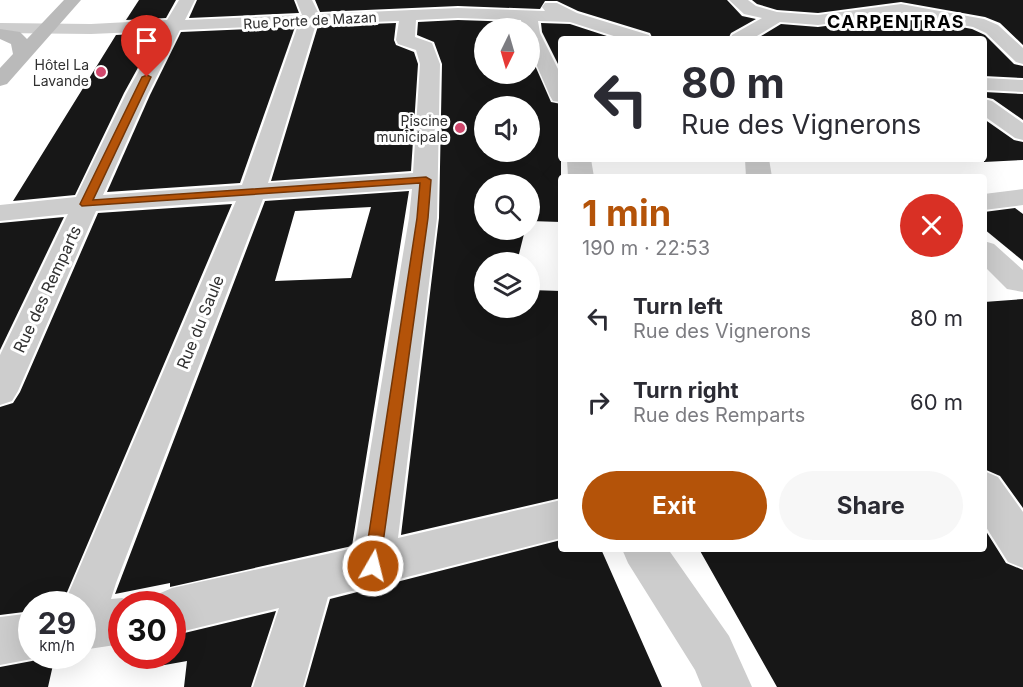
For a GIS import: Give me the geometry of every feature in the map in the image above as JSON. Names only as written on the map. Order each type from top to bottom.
[{"type":"main road","points":[[0,80],[22,54],[50,28],[73,0]]},
{"type":"main road","points":[[0,34],[13,36],[20,42],[22,54]]},
{"type":"street","name":"Rue des Remparts","points":[[0,391],[138,94],[187,0]]},
{"type":"street","points":[[737,0],[750,10],[777,17],[818,20],[905,4],[978,23],[992,29],[1023,58]]},
{"type":"street","name":"Rue Porte de Mazan","points":[[0,28],[174,27],[306,10],[408,16],[534,8],[632,36]]},
{"type":"street","points":[[534,8],[531,33],[558,90]]},
{"type":"street","name":"Rue du Saule","points":[[91,591],[252,192],[306,10]]},
{"type":"street","points":[[373,566],[423,218],[426,180],[430,64],[425,47],[405,40],[408,16]]},
{"type":"street","points":[[744,36],[777,17]]},
{"type":"street","points":[[818,20],[831,36]]},
{"type":"street","points":[[987,84],[1023,86]]},
{"type":"street","points":[[987,108],[1023,133]]},
{"type":"street","points":[[0,213],[86,204],[426,180]]},
{"type":"street","points":[[987,202],[1023,196]]},
{"type":"street","points":[[987,253],[1021,282]]},
{"type":"street","points":[[987,288],[1021,282]]},
{"type":"street","points":[[987,494],[1023,548]]},
{"type":"street","points":[[186,608],[373,566],[558,520]]},
{"type":"street","points":[[645,552],[711,653],[727,687]]},
{"type":"street","points":[[278,687],[311,579]]},
{"type":"street","points":[[0,640],[18,638]]},
{"type":"building","points":[[139,0],[176,0],[166,18],[126,20]]},
{"type":"building","points":[[197,0],[294,0],[299,13],[189,18]]},
{"type":"building","points":[[315,0],[727,0],[742,16],[756,19],[730,36],[652,36],[650,33],[578,11],[557,1],[545,1],[540,9],[458,6],[320,12]]},
{"type":"building","points":[[752,0],[1023,0],[1023,45],[1000,23],[985,17],[901,2],[818,13],[777,10],[757,4]]},
{"type":"building","points":[[901,16],[972,29],[986,36],[761,36],[781,24],[818,27]]},
{"type":"building","points":[[474,21],[474,84],[540,84],[540,77],[551,102],[558,103],[558,162],[561,162],[561,174],[558,174],[558,222],[540,221],[540,174],[474,174],[474,240],[522,240],[520,252],[474,252],[474,318],[540,318],[540,290],[558,291],[558,499],[401,535],[439,218],[442,64],[434,42],[417,35],[418,22]]},
{"type":"building","points":[[396,23],[394,40],[396,45],[414,52],[418,64],[411,171],[271,181],[318,26]]},
{"type":"building","points":[[541,23],[570,24],[607,36],[558,36],[558,64],[542,32]]},
{"type":"building","points":[[295,27],[240,183],[107,192],[181,32]]},
{"type":"building","points":[[157,33],[124,93],[75,195],[13,201],[116,35]]},
{"type":"building","points":[[987,37],[1014,64],[1023,66],[1023,78],[987,76]]},
{"type":"building","points":[[987,92],[1023,94],[1023,120],[993,99],[987,98]]},
{"type":"building","points":[[987,121],[1014,140],[1023,142],[1023,160],[987,162]]},
{"type":"building","points":[[409,191],[352,546],[170,587],[170,583],[130,591],[116,591],[265,201]],"holes":[[[371,207],[351,278],[275,281],[295,211]]]},
{"type":"building","points":[[232,204],[68,591],[18,591],[18,613],[0,615],[0,407],[13,403],[20,392],[98,213]]},
{"type":"building","points":[[1015,208],[1023,214],[1023,261],[987,231],[987,212]]},
{"type":"building","points":[[64,217],[0,350],[0,223]]},
{"type":"building","points":[[1023,299],[1023,508],[1000,476],[987,470],[987,302]]},
{"type":"building","points":[[987,533],[1006,563],[1023,570],[1023,687],[777,687],[701,552],[987,552]]},
{"type":"building","points":[[558,541],[558,552],[602,552],[662,687],[305,687],[330,599]]},
{"type":"building","points":[[276,611],[251,687],[184,687],[187,661],[186,633]]},
{"type":"building","points":[[18,664],[18,669],[52,669],[48,687],[0,687],[0,667]]},
{"type":"place","name":"Hôtel La Lavande","points":[[101,72]]},
{"type":"place","name":"Piscine municipale","points":[[460,128]]},
{"type":"district","name":"CARPENTRAS","points":[[896,21]]},
{"type":"route","points":[[147,77],[86,204],[426,180],[423,218],[373,566]]}]
